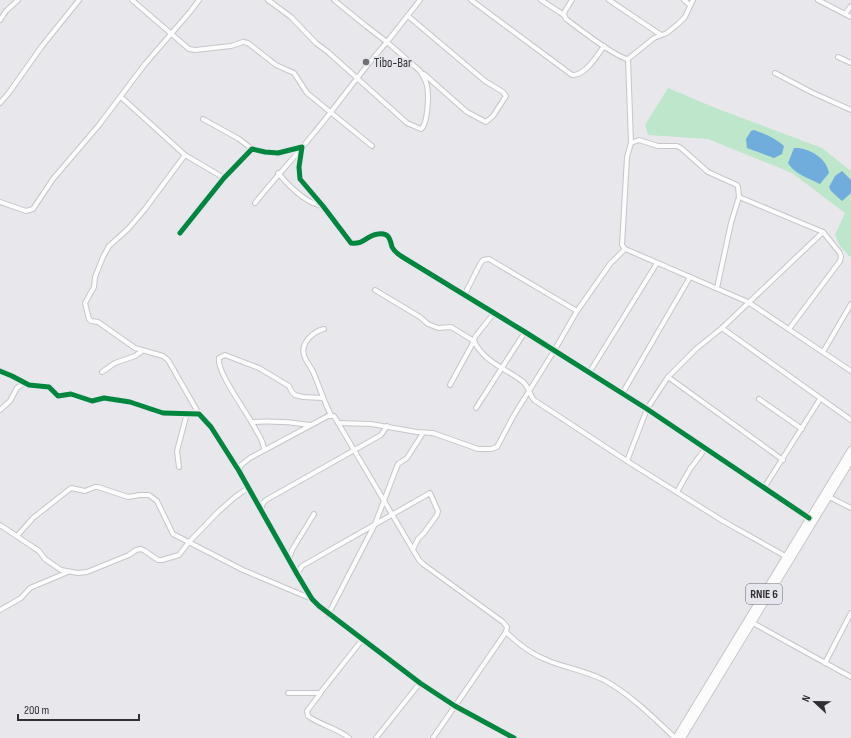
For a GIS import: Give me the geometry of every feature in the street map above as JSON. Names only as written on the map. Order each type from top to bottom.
[{"type":"main road","name":"RNIE 6","points":[[682,738],[752,623],[789,558],[809,518],[851,450]]},
{"type":"main road","name":"RNIE 6","points":[[675,738],[850,463]]},
{"type":"street","points":[[0,20],[6,11],[18,0]]},
{"type":"street","points":[[0,103],[42,46],[79,0]]},
{"type":"street","points":[[132,0],[189,49],[195,50],[231,46],[243,42],[248,43],[276,65],[294,73],[307,93],[372,146]]},
{"type":"street","points":[[0,202],[26,211],[33,209],[53,179],[99,126],[153,54],[199,0]]},
{"type":"street","points":[[268,0],[291,17],[316,43],[407,123],[421,129],[423,128],[426,118],[427,87],[424,77],[420,71]]},
{"type":"street","points":[[334,0],[387,42],[467,112],[486,122],[493,116],[506,96],[503,92],[485,81],[408,16]]},
{"type":"street","points":[[255,203],[278,173],[330,113],[420,0]]},
{"type":"street","points":[[471,0],[572,75],[585,71],[604,46]]},
{"type":"street","points":[[541,0],[564,15],[570,22],[604,46],[628,59]]},
{"type":"street","points":[[564,15],[572,0]]},
{"type":"street","points":[[609,0],[661,35]]},
{"type":"street","points":[[684,0],[690,5]]},
{"type":"street","points":[[628,59],[654,38],[672,29],[685,17],[693,0]]},
{"type":"street","points":[[818,0],[851,17]]},
{"type":"street","points":[[845,14],[851,6]]},
{"type":"street","points":[[838,57],[851,63]]},
{"type":"street","points":[[628,59],[632,143],[626,157],[622,245],[625,248],[748,302],[851,371]]},
{"type":"street","points":[[775,73],[811,92],[851,110]]},
{"type":"street","points":[[121,97],[185,155],[224,178]]},
{"type":"street","points":[[203,119],[239,139],[252,149],[278,153],[302,147]]},
{"type":"street","points":[[632,143],[639,140],[658,146],[677,146],[708,172],[737,185],[739,197],[731,223],[717,288]]},
{"type":"street","points":[[302,147],[299,167],[300,179],[351,243],[360,243],[377,234],[387,236],[391,239],[392,247],[401,256],[525,332],[646,409],[809,518]]},
{"type":"street","points":[[180,233],[224,178],[252,149]]},
{"type":"street","points":[[185,155],[145,209],[128,229],[109,246],[95,277],[94,287],[85,303],[89,319],[91,321],[98,322],[124,342],[142,351],[163,356],[168,360],[199,414],[211,427],[239,471],[312,599],[328,615],[420,683],[454,706],[514,738]]},
{"type":"street","points":[[278,173],[287,184],[309,202],[323,206]]},
{"type":"street","points":[[739,197],[823,232],[840,253],[840,261],[789,329]]},
{"type":"street","points":[[627,460],[646,409],[668,377],[696,349],[722,328],[823,232]]},
{"type":"street","points":[[338,423],[360,423],[423,433],[432,433],[478,448],[494,449],[530,392],[577,311],[610,264],[625,248]]},
{"type":"street","points":[[464,296],[480,264],[483,260],[489,259],[577,311]]},
{"type":"street","points":[[589,373],[657,262]]},
{"type":"street","points":[[622,394],[690,277]]},
{"type":"street","points":[[375,290],[420,317],[428,324],[438,328],[451,327],[474,341],[477,348],[490,362],[523,382],[528,387],[532,397],[538,403],[677,492],[789,558]]},
{"type":"street","points":[[823,352],[851,304]]},
{"type":"street","points":[[450,385],[475,337],[494,313]]},
{"type":"street","points":[[722,328],[851,420]]},
{"type":"street","points":[[324,329],[318,330],[312,334],[304,346],[304,356],[314,374],[331,415],[334,416],[413,549],[423,564],[503,622],[507,627],[506,632],[433,738]]},
{"type":"street","points":[[476,408],[525,332]]},
{"type":"street","points":[[102,372],[115,363],[135,356],[142,351]]},
{"type":"street","points":[[264,450],[263,442],[252,422],[226,382],[218,365],[220,357],[225,355],[259,368],[289,386],[292,392],[296,395],[303,397],[323,398]]},
{"type":"street","points":[[0,371],[24,383],[49,387],[58,396],[71,394],[92,401],[104,398],[117,400],[163,413],[199,414]]},
{"type":"street","points":[[668,377],[783,460]]},
{"type":"street","points":[[0,410],[10,401],[17,388],[24,383]]},
{"type":"street","points":[[759,399],[802,429]]},
{"type":"street","points":[[764,488],[820,399]]},
{"type":"street","points":[[179,468],[177,451],[187,414]]},
{"type":"street","points":[[239,471],[241,465],[245,461],[331,415]]},
{"type":"street","points":[[252,422],[264,421],[310,425]]},
{"type":"street","points":[[260,509],[266,500],[381,435],[386,426]]},
{"type":"street","points":[[328,615],[375,524],[398,464],[407,458],[423,433]]},
{"type":"street","points":[[677,492],[690,469],[705,449]]},
{"type":"street","points":[[17,536],[33,518],[68,489],[74,488],[86,491],[98,487],[128,497],[149,495],[156,501],[173,534],[243,570],[312,599]]},
{"type":"street","points":[[0,525],[39,551],[45,559],[61,570],[78,573],[87,572],[141,549],[158,560],[179,555],[189,542],[229,502],[248,488]]},
{"type":"street","points":[[297,574],[302,566],[392,514],[416,502],[428,493],[431,494],[438,511],[437,515],[418,539],[413,549]]},
{"type":"street","points":[[829,497],[851,508]]},
{"type":"street","points":[[289,559],[292,550],[314,514]]},
{"type":"street","points":[[0,610],[21,598],[30,588],[70,571]]},
{"type":"street","points":[[825,663],[851,613]]},
{"type":"street","points":[[752,623],[851,677]]},
{"type":"street","points":[[506,632],[518,643],[539,656],[603,680],[628,695],[675,738]]},
{"type":"street","points":[[349,738],[339,731],[312,720],[308,716],[307,711],[362,640]]},
{"type":"street","points":[[376,738],[420,683]]},
{"type":"street","points":[[288,693],[320,693]]},
{"type":"green space","points":[[668,88],[713,107],[822,148],[851,171],[851,258],[840,246],[835,235],[845,213],[792,173],[708,139],[648,135],[645,125]]},
{"type":"water","points":[[754,130],[770,136],[784,146],[782,154],[774,158],[747,148],[746,139],[751,131]]},
{"type":"water","points":[[794,148],[805,149],[816,154],[825,163],[829,173],[820,184],[790,167],[788,163]]},
{"type":"water","points":[[842,171],[851,180],[851,193],[842,201],[831,191],[829,187],[835,176]]},
{"type":"cycle path","points":[[180,233],[224,178],[252,149],[278,153],[302,147],[299,167],[300,179],[351,243],[359,243],[374,235],[387,235],[390,239],[392,247],[401,256],[647,409],[809,518]]},
{"type":"cycle path","points":[[0,371],[29,385],[49,387],[58,396],[71,394],[92,401],[104,398],[130,402],[163,413],[199,414],[211,427],[239,471],[312,599],[319,606],[420,683],[455,706],[514,738]]},
{"type":"place","name":"Tibo-Bar","points":[[366,62]]}]
